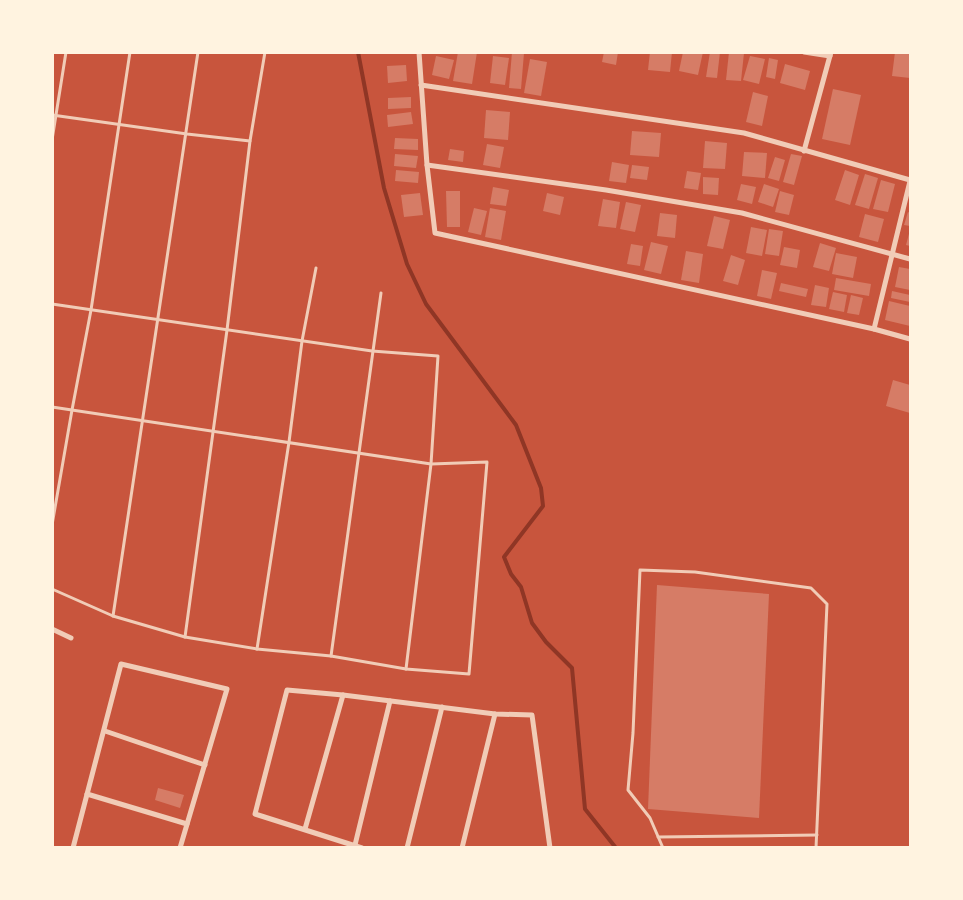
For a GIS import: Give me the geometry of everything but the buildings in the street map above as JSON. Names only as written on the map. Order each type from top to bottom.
[{"type":"street","points":[[420,52],[435,233],[874,329],[910,339]]},
{"type":"street","points":[[804,52],[831,54],[804,151]]},
{"type":"street","points":[[422,85],[744,133],[910,180],[874,329]]},
{"type":"street","points":[[428,165],[606,190],[742,213],[910,259]]},
{"type":"street","points":[[52,629],[71,638]]},
{"type":"street","points":[[73,848],[105,732],[121,664],[227,689],[180,848]]},
{"type":"street","points":[[362,848],[255,814],[287,690],[495,714],[532,715],[550,848]]},
{"type":"street","points":[[305,829],[343,695]]},
{"type":"street","points":[[355,845],[390,701]]},
{"type":"street","points":[[407,848],[442,707]]},
{"type":"street","points":[[462,848],[495,714]]},
{"type":"street","points":[[105,732],[205,765]]},
{"type":"street","points":[[87,794],[187,824]]},
{"type":"lane","points":[[52,140],[54,115],[66,52]]},
{"type":"lane","points":[[52,525],[91,310],[130,52]]},
{"type":"lane","points":[[113,616],[198,52]]},
{"type":"lane","points":[[185,636],[214,431],[250,141],[264,52]]},
{"type":"lane","points":[[54,115],[250,141]]},
{"type":"lane","points":[[257,649],[289,442],[302,341],[316,268]]},
{"type":"lane","points":[[331,656],[381,293]]},
{"type":"lane","points":[[52,304],[372,351],[438,356],[432,464],[406,668]]},
{"type":"lane","points":[[52,407],[432,464],[487,462],[469,674],[406,668],[331,656],[257,649],[185,636],[113,616],[52,589]]},
{"type":"lane","points":[[663,848],[650,818],[628,790],[633,733],[640,570],[695,572],[811,588],[827,604],[816,848]]},
{"type":"lane","points":[[658,837],[817,835]]},
{"type":"waterway","points":[[358,52],[384,188],[407,264],[426,304],[516,425],[541,488],[543,506],[504,557],[511,574],[521,587],[532,623],[546,642],[572,668],[585,809],[616,848]]}]
